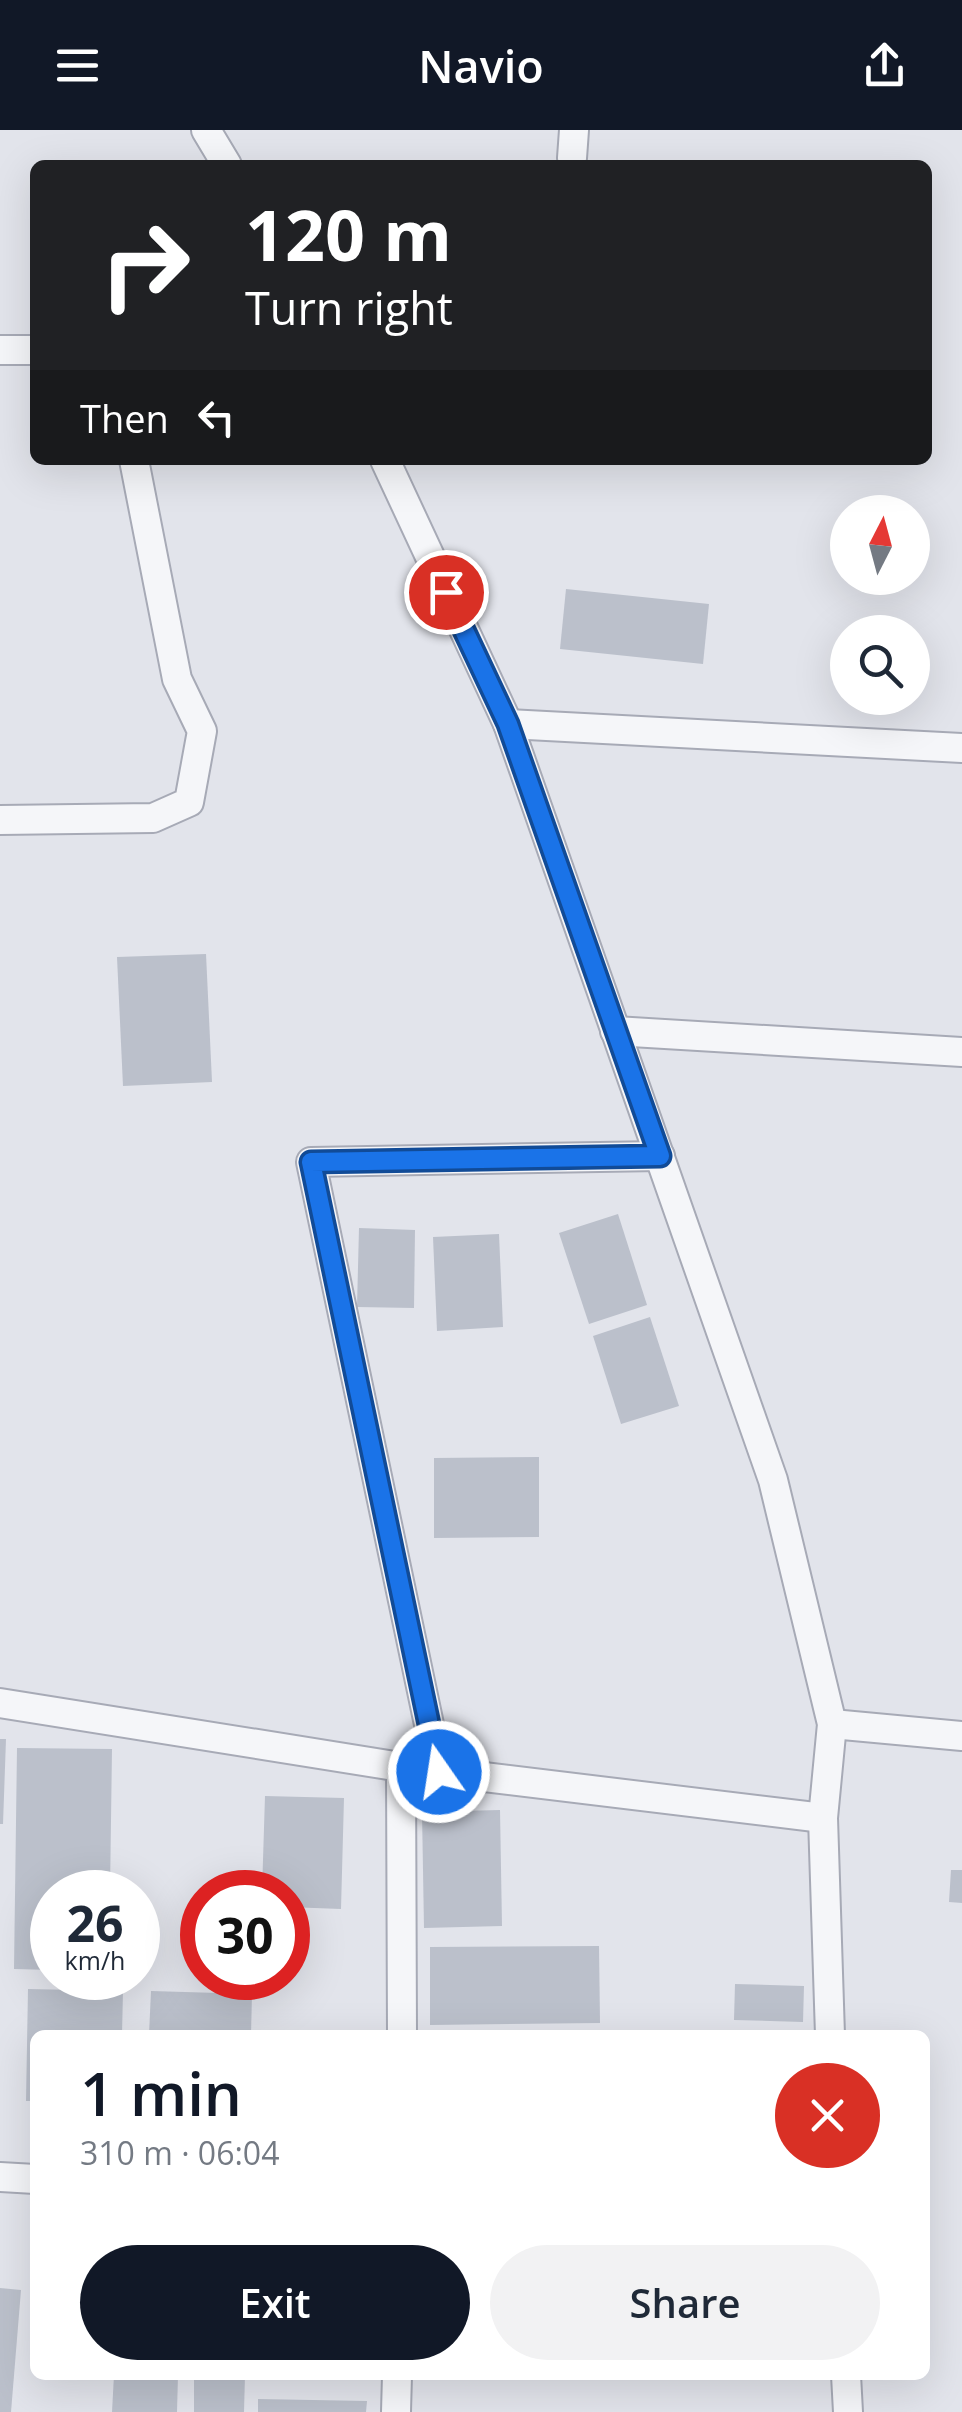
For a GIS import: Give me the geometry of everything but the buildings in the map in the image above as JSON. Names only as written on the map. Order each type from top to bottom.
[{"type":"street","points":[[206,130],[224,160]]},
{"type":"street","points":[[0,350],[30,350]]},
{"type":"street","points":[[0,820],[153,818],[190,802],[202,732],[177,679],[135,465]]},
{"type":"street","points":[[387,465],[508,724],[773,1480],[832,1724],[823,1818],[830,2030]]},
{"type":"street","points":[[508,724],[962,748]]},
{"type":"street","points":[[615,1031],[962,1052]]},
{"type":"street","points":[[439,1772],[311,1162],[660,1156]]},
{"type":"street","points":[[0,1704],[401,1767],[823,1818]]},
{"type":"street","points":[[832,1724],[962,1736]]},
{"type":"street","points":[[401,1767],[402,2030]]},
{"type":"street","points":[[0,2177],[30,2178]]},
{"type":"street","points":[[396,2412],[397,2380]]},
{"type":"street","points":[[846,2380],[848,2412]]},
{"type":"route","points":[[439,1772],[311,1162],[660,1156],[508,724],[446,592]]}]
